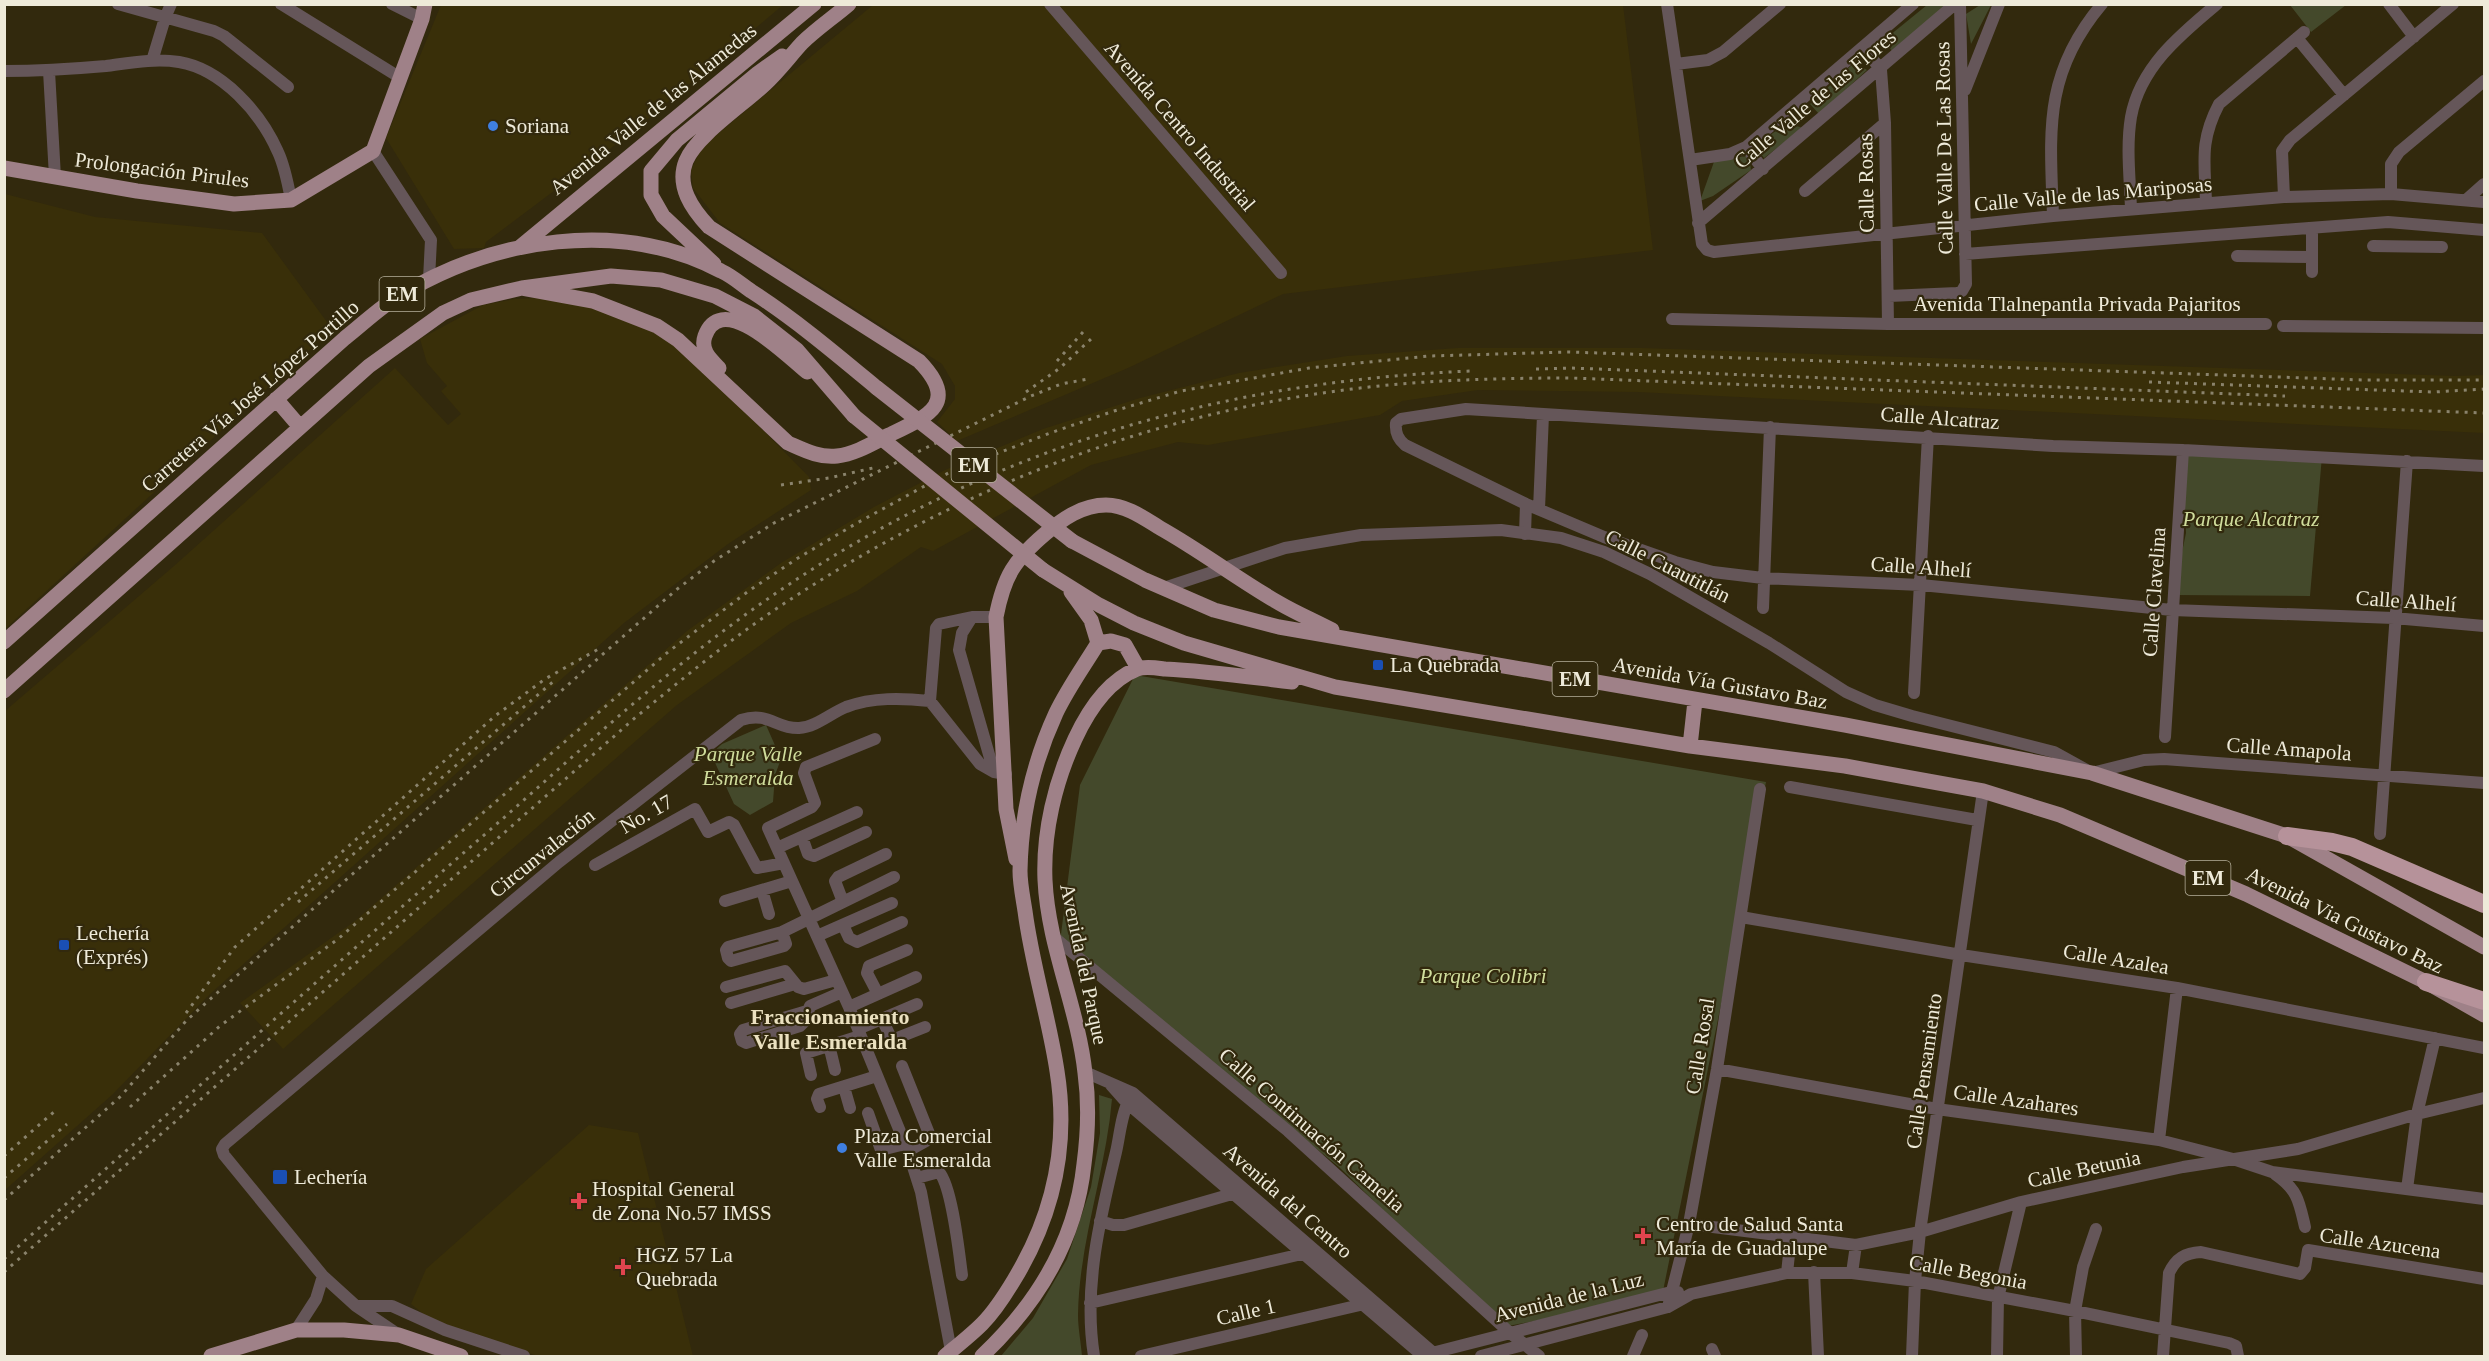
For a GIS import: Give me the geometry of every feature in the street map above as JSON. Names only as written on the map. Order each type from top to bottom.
[{"type":"highway","points":[[2287,836],[2352,847],[2484,904]]},
{"type":"highway","points":[[2426,982],[2484,1001]]},
{"type":"main road","name":"Avenida Valle de las Alamedas","points":[[519,247],[814,4]]},
{"type":"main road","points":[[522,288],[593,301],[657,326],[678,340],[788,443],[807,452],[824,456],[839,456],[858,450],[927,417],[935,406],[939,391],[933,375],[919,361],[709,227],[694,211],[685,193],[683,177],[685,162],[694,147],[767,83],[804,41],[822,4]]},
{"type":"main road","points":[[721,270],[663,216],[651,195],[651,171],[677,140],[758,73],[804,41],[849,4]]},
{"type":"main road","points":[[373,151],[423,12]]},
{"type":"main road","name":"Prolongación Pirules","points":[[4,168],[137,191],[234,204],[291,200],[300,197],[373,151]]},
{"type":"main road","name":"Carretera Vía José López Portillo","points":[[4,642],[345,338],[397,297],[429,279],[476,259],[519,247],[568,241],[618,241],[662,248],[721,270],[790,316],[877,388],[1072,541]]},
{"type":"main road","name":"EM","points":[[4,691],[369,366],[443,313],[471,300],[522,288],[611,276],[662,280],[715,296],[754,316],[797,350],[828,389],[854,416],[1044,570],[1065,585],[1134,623],[1184,643],[1335,687],[1690,746],[1845,766],[1983,791]]},
{"type":"main road","points":[[747,406],[740,391],[708,356],[703,345],[705,334],[711,326],[722,319],[736,319],[756,331],[828,389]]},
{"type":"main road","points":[[276,399],[300,427]]},
{"type":"main road","points":[[948,1354],[983,1323],[1029,1255],[1043,1224],[1056,1177],[1061,1122],[1058,1072],[1033,961],[1020,874],[1008,827],[1000,773],[996,617],[1001,590],[1012,568],[1026,550],[1065,517],[1084,509],[1107,505],[1131,510],[1206,554],[1279,603],[1345,637]]},
{"type":"main road","name":"Avenida Vía Gustavo Baz","points":[[1072,541],[1164,588],[1214,610],[1279,627],[1695,701],[1845,725],[2092,773]]},
{"type":"main road","points":[[1020,874],[1023,826],[1029,786],[1046,736],[1070,688],[1098,643],[1091,620],[1065,585]]},
{"type":"main road","points":[[1098,643],[1111,641],[1125,645],[1138,668],[1182,670],[1335,687]]},
{"type":"main road","name":"Avenida del Parque","points":[[982,1356],[1020,1317],[1055,1265],[1068,1235],[1078,1202],[1087,1125],[1085,1072],[1045,882],[1045,845],[1052,805],[1071,747],[1084,720],[1107,689],[1138,668]]},
{"type":"main road","points":[[1690,746],[1695,701]]},
{"type":"main road","name":"Avenida Via Gustavo Baz","points":[[2092,773],[2287,836],[2484,947]]},
{"type":"main road","name":"Avenida Via Gustavo Baz","points":[[1983,791],[2060,815],[2246,894],[2426,982],[2484,1015]]},
{"type":"main road","points":[[211,1356],[296,1330],[344,1330],[399,1335],[461,1356]]},
{"type":"street","points":[[118,4],[204,28],[224,36],[288,87]]},
{"type":"street","points":[[152,61],[171,4]]},
{"type":"street","points":[[281,4],[399,77]]},
{"type":"street","points":[[392,4],[423,12]]},
{"type":"street","name":"Avenida Centro Industrial","points":[[1050,4],[1281,273]]},
{"type":"street","points":[[1667,4],[1698,223]]},
{"type":"street","points":[[1676,63],[1708,60],[1723,52],[1780,4]]},
{"type":"street","name":"Calle Valle de las Flores","points":[[1690,160],[1730,154],[1746,147],[1913,4]]},
{"type":"street","name":"Calle Valle de las Flores","points":[[1698,223],[1881,70],[1955,4]]},
{"type":"street","name":"Calle Valle De Las Rosas","points":[[1889,297],[1957,293],[1962,291],[1966,284],[1960,4]]},
{"type":"street","points":[[1962,96],[1999,4]]},
{"type":"street","points":[[2053,216],[2050,133],[2056,89],[2067,60],[2102,4]]},
{"type":"street","points":[[2131,209],[2128,142],[2131,115],[2141,90],[2152,68],[2166,49],[2217,4]]},
{"type":"street","points":[[2389,4],[2414,37]]},
{"type":"street","points":[[2284,197],[2282,151],[2285,146],[2453,4]]},
{"type":"street","points":[[2206,204],[2204,144],[2211,120],[2219,104],[2300,35],[2344,95]]},
{"type":"street","points":[[1864,48],[1881,70]]},
{"type":"street","points":[[4,72],[49,71],[152,61],[181,62],[206,70],[224,82],[244,101],[278,151],[291,200]]},
{"type":"street","name":"Calle Rosas","points":[[1881,70],[1885,123],[1888,324]]},
{"type":"street","points":[[49,71],[55,177]]},
{"type":"street","points":[[2391,194],[2391,164],[2399,152],[2484,81]]},
{"type":"street","points":[[1805,191],[1885,123]]},
{"type":"street","points":[[1746,147],[1763,169]]},
{"type":"street","points":[[373,151],[431,240],[429,279]]},
{"type":"street","points":[[2466,200],[2484,184]]},
{"type":"street","name":"Calle Valle de las Mariposas","points":[[1698,223],[1702,244],[1707,250],[1714,252],[2053,216],[2284,197],[2391,194],[2484,202]]},
{"type":"street","points":[[1965,254],[2388,222],[2484,230]]},
{"type":"street","points":[[2427,225],[2427,247]]},
{"type":"street","points":[[2312,228],[2312,272]]},
{"type":"street","points":[[2373,246],[2442,247]]},
{"type":"street","points":[[2237,256],[2311,257]]},
{"type":"street","name":"Avenida Tlalnepantla Privada Pajaritos","points":[[1672,319],[1888,324],[2266,324]]},
{"type":"street","points":[[2283,326],[2484,328]]},
{"type":"street","name":"Calle Alcatraz","points":[[1396,423],[1407,417],[1466,409],[1928,436],[2053,446],[2184,450],[2484,466]]},
{"type":"street","points":[[1539,509],[1543,415]]},
{"type":"street","name":"Calle Alhelí","points":[[1396,423],[1399,440],[1405,446],[1526,504],[1675,562],[1713,572],[1763,578],[1921,585],[2172,610],[2394,618],[2484,626]]},
{"type":"street","points":[[1763,608],[1770,427]]},
{"type":"street","points":[[1914,693],[1928,436]]},
{"type":"street","name":"Calle Clavelina","points":[[2165,737],[2184,450]]},
{"type":"street","points":[[2380,834],[2407,461]]},
{"type":"street","points":[[1525,534],[1526,504]]},
{"type":"street","name":"Calle Cuautitlán","points":[[1164,588],[1285,548],[1361,535],[1501,530],[1562,538],[1604,552],[1650,574],[1769,643],[1846,692],[1875,705],[2054,752],[2092,773]]},
{"type":"street","points":[[972,617],[962,633],[959,650],[1000,773]]},
{"type":"street","points":[[996,617],[972,617],[944,621],[936,628],[930,702],[980,764],[1000,773]]},
{"type":"street","name":"Circunvalación","points":[[323,1276],[224,1155],[222,1149],[225,1144],[559,862],[741,720],[753,716],[763,717],[797,728],[807,727],[846,707],[872,700],[900,698],[930,702]]},
{"type":"street","points":[[875,739],[806,767],[804,773],[815,803],[812,807],[768,828],[849,1007],[907,1148],[917,1178],[948,1354]]},
{"type":"street","name":"Calle Amapola","points":[[2092,773],[2144,760],[2164,759],[2484,783]]},
{"type":"street","points":[[1790,788],[1977,820]]},
{"type":"street","name":"Calle Rosal","points":[[1668,1307],[1689,1224],[1717,1069],[1760,789]]},
{"type":"street","name":"Calle Pensamiento","points":[[1912,1356],[1915,1281],[1920,1232],[1961,955],[1977,820],[1983,791]]},
{"type":"street","name":"No. 17","points":[[595,865],[695,809],[708,832],[729,822],[734,825],[757,868],[784,863]]},
{"type":"street","points":[[777,848],[857,812]]},
{"type":"street","points":[[802,837],[808,854],[814,856],[866,832]]},
{"type":"street","points":[[843,902],[835,881],[838,877],[886,854]]},
{"type":"street","points":[[782,932],[894,877]]},
{"type":"street","points":[[725,901],[792,881]]},
{"type":"street","points":[[762,890],[769,914]]},
{"type":"street","points":[[817,936],[892,903]]},
{"type":"street","name":"Calle Azalea","points":[[1741,917],[1961,955],[2177,988],[2484,1048]]},
{"type":"street","points":[[843,925],[849,939],[857,942],[902,922]]},
{"type":"street","name":"Calle Continuación Camelia","points":[[1055,938],[1288,1131],[1509,1332],[1539,1356]]},
{"type":"street","points":[[878,994],[867,973],[868,966],[907,950]]},
{"type":"street","points":[[726,987],[785,971],[795,984],[804,989],[836,980]]},
{"type":"street","points":[[849,1007],[916,977]]},
{"type":"street","points":[[731,1004],[795,984]]},
{"type":"street","points":[[2159,1140],[2177,988]]},
{"type":"street","points":[[807,1011],[805,1021],[800,1026],[746,1043],[742,1041],[740,1034],[743,1030],[807,1011],[816,1003],[842,992]]},
{"type":"street","points":[[811,1076],[806,1053],[859,1033],[882,1019],[917,1004]]},
{"type":"street","points":[[882,1019],[892,1040],[925,1027]]},
{"type":"street","points":[[2407,1189],[2417,1114],[2435,1038]]},
{"type":"street","points":[[829,1045],[835,1070]]},
{"type":"street","points":[[868,1113],[881,1149],[907,1148],[926,1141],[930,1136],[902,1066]]},
{"type":"street","name":"Calle Azahares","points":[[1717,1069],[1937,1109],[2159,1140],[2233,1159],[2272,1172],[2484,1199]]},
{"type":"street","name":"Avenida del Centro","points":[[1085,1072],[1108,1082],[1130,1098],[1426,1356]]},
{"type":"street","points":[[820,1107],[819,1095],[877,1076]]},
{"type":"street","points":[[844,1086],[850,1108]]},
{"type":"street","points":[[1094,1356],[1090,1333],[1090,1303],[1100,1221],[1130,1098]]},
{"type":"street","name":"Avenida del Centro","points":[[1130,1098],[1232,1194],[1360,1305],[1426,1356]]},
{"type":"street","name":"Calle Betunia","points":[[1689,1224],[1856,1245],[1920,1232],[2022,1202],[2233,1159],[2298,1149],[2417,1114],[2484,1098]]},
{"type":"street","points":[[917,1178],[935,1172],[943,1176],[962,1275]]},
{"type":"street","name":"Calle Azahares","points":[[2272,1172],[2293,1188],[2300,1204],[2305,1227]]},
{"type":"street","points":[[1100,1221],[1113,1225],[1124,1225],[1232,1194]]},
{"type":"street","points":[[1997,1356],[1998,1298],[2022,1202]]},
{"type":"street","points":[[2076,1356],[2075,1311],[2083,1267],[2096,1229]]},
{"type":"street","points":[[1787,1273],[1791,1236]]},
{"type":"street","points":[[1852,1273],[1856,1245]]},
{"type":"street","name":"Calle Azucena","points":[[2165,1330],[2169,1273],[2173,1264],[2181,1256],[2201,1252],[2300,1274],[2305,1268],[2308,1250],[2484,1279]]},
{"type":"street","points":[[1090,1303],[1302,1254]]},
{"type":"street","points":[[1814,1272],[1818,1356]]},
{"type":"street","name":"Calle Begonia","points":[[1691,1294],[1787,1273],[1852,1273],[1915,1281],[2075,1311],[2165,1330],[2237,1351]]},
{"type":"street","points":[[296,1330],[316,1299],[323,1276],[356,1306],[399,1335]]},
{"type":"street","name":"Avenida de la Luz","points":[[1426,1356],[1509,1332],[1671,1292],[1691,1294]]},
{"type":"street","name":"Avenida de la Luz","points":[[1481,1356],[1668,1307],[1691,1294]]},
{"type":"street","name":"Calle 1","points":[[1141,1356],[1360,1305]]},
{"type":"street","points":[[356,1306],[392,1306],[445,1330],[524,1356]]},
{"type":"street","points":[[2163,1356],[2165,1330]]},
{"type":"street","points":[[1633,1356],[1642,1335]]},
{"type":"shaded area","points":[[441,5],[783,5],[631,133],[486,242],[484,248],[454,249],[386,138]]},
{"type":"shaded area","points":[[873,5],[1623,5],[1653,250],[1283,294],[1128,368],[957,441],[937,422],[955,399],[955,386],[942,364],[720,223],[693,188],[691,170],[702,147]]},
{"type":"shaded area","points":[[5,194],[95,217],[262,233],[332,329],[5,629]]},
{"type":"shaded area","points":[[558,297],[596,306],[656,330],[710,376],[809,477],[811,490],[728,544],[624,623],[209,995],[113,1094],[5,1190],[5,711],[174,566],[395,368],[448,425],[461,414],[441,391],[447,386],[427,363],[420,339],[483,305],[515,299]]},
{"type":"shaded area","points":[[1458,348],[1642,348],[2456,376],[2484,375],[2484,433],[1638,392],[1478,390],[1402,401],[1380,415],[1208,445],[1178,442],[1091,465],[933,551],[921,547],[857,591],[791,623],[677,705],[283,1049],[240,1003],[355,921],[687,631],[781,563],[874,507],[945,470],[1043,429],[1140,398],[1239,373],[1347,356]]},
{"type":"shaded area","name":"Hospital General de Zona No.57 IMSS","points":[[589,1125],[638,1133],[693,1356],[538,1356],[450,1328],[426,1316],[411,1304],[426,1269]]},
{"type":"green space","points":[[1927,5],[1948,5],[1894,54],[1884,40]]},
{"type":"green space","points":[[1980,5],[1991,5],[1971,44],[1966,14]]},
{"type":"green space","points":[[2290,5],[2346,5],[2311,32]]},
{"type":"green space","points":[[1855,62],[1867,70],[1819,114],[1810,104]]},
{"type":"green space","points":[[1787,123],[1803,128],[1764,158],[1755,146]]},
{"type":"green space","points":[[1749,156],[1751,170],[1713,196],[1700,201],[1715,159]]},
{"type":"green space","name":"Parque Alcatraz","points":[[2183,450],[2322,456],[2310,596],[2173,595],[2186,533]]},
{"type":"green space","name":"Parque Colibri","points":[[1135,675],[1766,782],[1662,1296],[1503,1327],[1339,1167],[1060,942],[1080,785]]},
{"type":"green space","name":"Parque Valle Esmeralda","points":[[766,725],[781,759],[775,775],[773,802],[750,815],[734,804],[711,754],[722,744]]},
{"type":"green space","points":[[1099,1095],[1112,1099],[1109,1126],[1083,1261],[1078,1320],[1082,1356],[1001,1356],[1033,1318],[1067,1259],[1091,1187],[1100,1133]]},
{"type":"railway","points":[[1057,361],[1083,332]]},
{"type":"railway","points":[[1026,392],[1060,368],[1091,339]]},
{"type":"railway","points":[[130,1107],[220,1026],[338,939],[668,652],[750,590],[857,523],[952,471],[1114,411],[1181,391],[1309,368],[1429,356],[1570,352],[2363,380],[2484,380]]},
{"type":"railway","points":[[1536,369],[1571,368],[2285,396]]},
{"type":"railway","points":[[4,1259],[646,693],[759,605],[840,552],[923,506],[1009,468],[1097,436],[1187,410],[1279,391],[1374,378],[1470,371]]},
{"type":"railway","points":[[4,1272],[636,717],[735,638],[837,570],[905,531],[1048,466],[1121,440],[1196,418],[1273,401],[1379,386],[1516,378],[1571,378],[2484,413]]},
{"type":"railway","points":[[4,1200],[121,1096],[186,1021],[217,993],[676,590],[714,561],[774,523],[1031,396],[1061,384],[1088,379]]},
{"type":"railway","points":[[2149,382],[2434,392],[2484,389]]},
{"type":"railway","points":[[781,485],[829,478],[873,468]]},
{"type":"railway","points":[[186,1013],[235,947],[495,716],[545,679],[602,647]]},
{"type":"railway","points":[[298,902],[555,680]]},
{"type":"railway","points":[[4,1156],[56,1110]]},
{"type":"railway","points":[[4,1178],[67,1124]]},
{"type":"place","name":"Soriana","points":[[493,126]]},
{"type":"place","name":"La Quebrada","points":[[1378,665]]},
{"type":"place","name":"Lechería (Exprés)","points":[[64,945]]},
{"type":"place","name":"Plaza Comercial Valle Esmeralda","points":[[842,1148]]},
{"type":"place","name":"Lechería","points":[[280,1177]]},
{"type":"place","name":"Hospital General de Zona No.57 IMSS","points":[[579,1201]]},
{"type":"place","name":"Centro de Salud Santa María de Guadalupe","points":[[1643,1236]]},
{"type":"place","name":"HGZ 57 La Quebrada","points":[[623,1267]]},
{"type":"district","name":"Fraccionamiento Valle Esmeralda","points":[[830,1028]]}]
